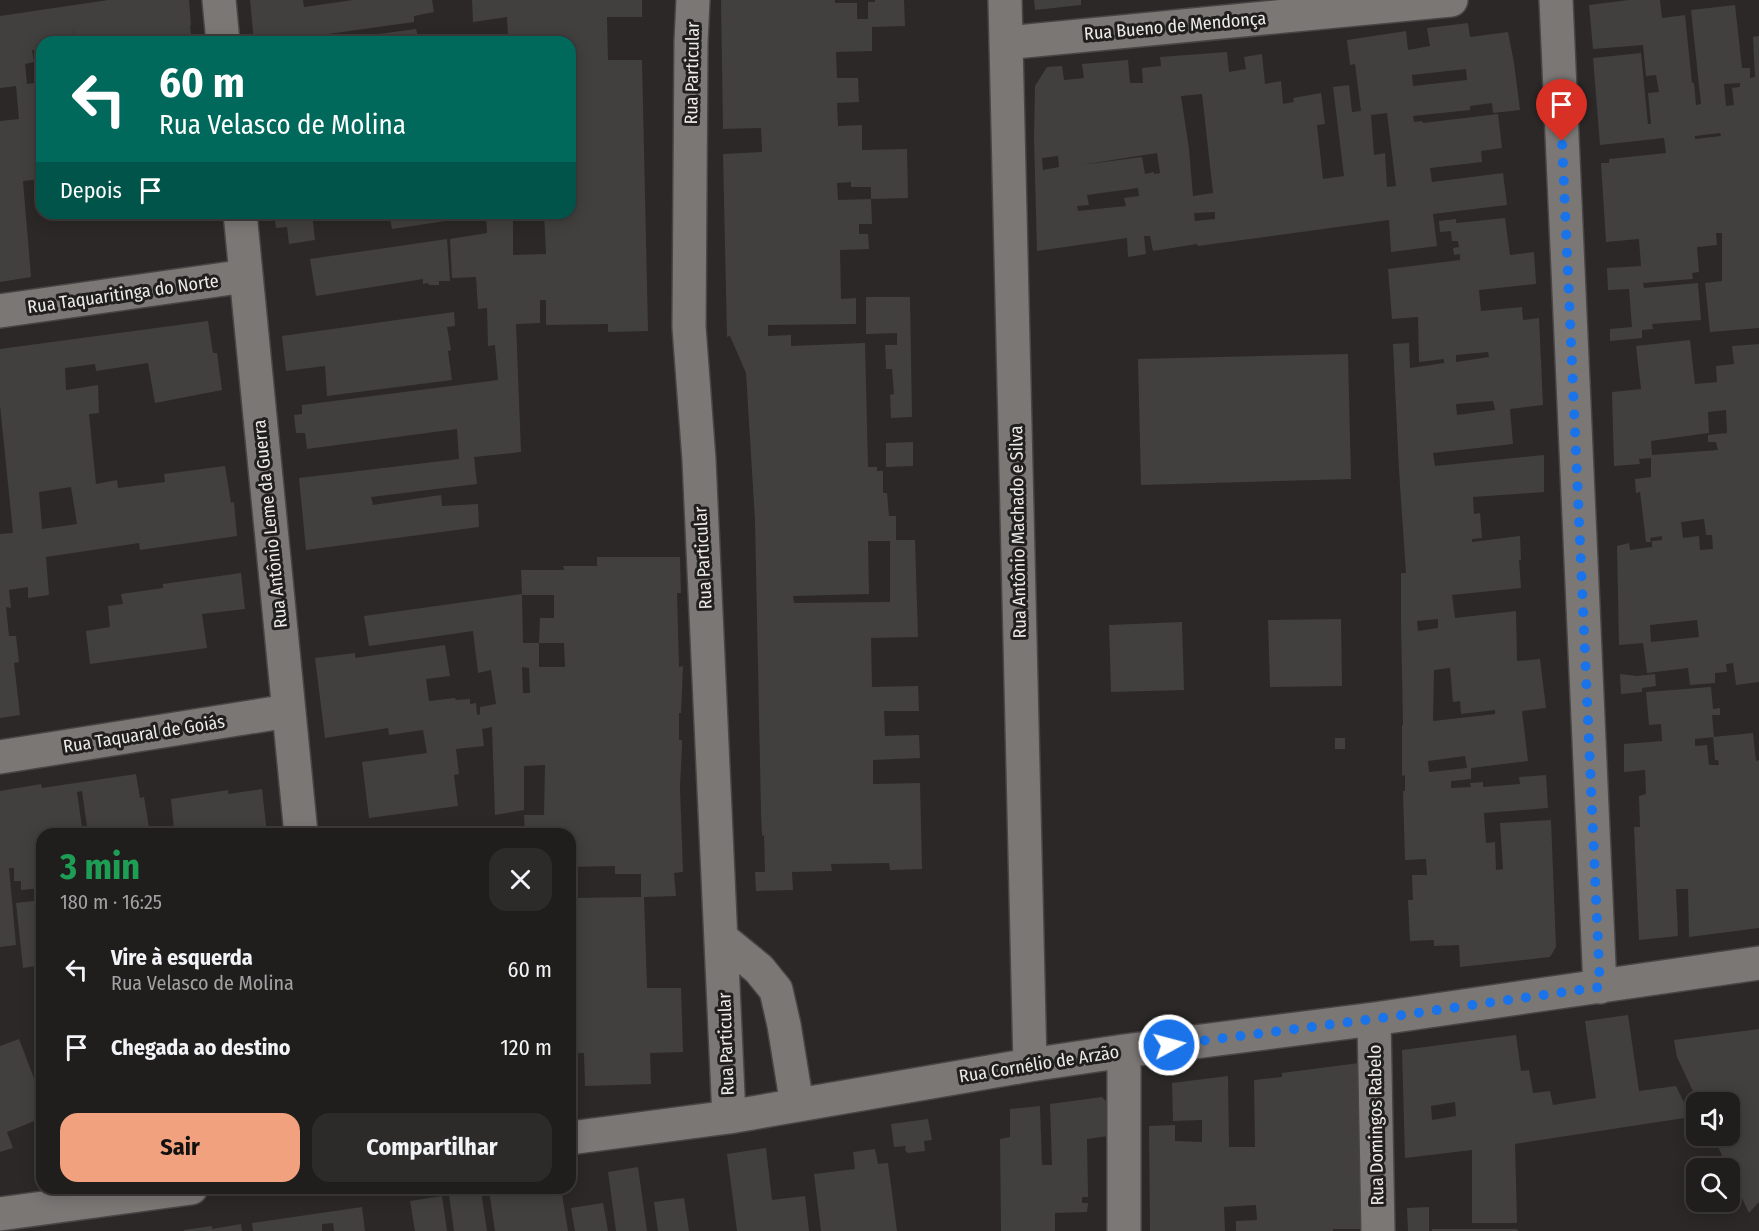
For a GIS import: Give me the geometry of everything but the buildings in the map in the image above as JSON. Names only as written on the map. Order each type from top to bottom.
[{"type":"street","points":[[219,0],[222,36]]},
{"type":"street","name":"Rua Particular","points":[[693,0],[689,327],[699,460],[729,1117]]},
{"type":"street","name":"Rua Antônio Machado e Silva","points":[[1005,0],[1030,1065]]},
{"type":"street","name":"Rua Bueno de Mendonça","points":[[1006,43],[1451,0]]},
{"type":"street","points":[[1556,0],[1600,987]]},
{"type":"street","name":"Rua Antônio Leme da Guerra","points":[[241,219],[300,828]]},
{"type":"street","name":"Rua Taquaritinga do Norte","points":[[0,311],[246,276]]},
{"type":"street","name":"Rua Taquaral de Goiás","points":[[0,757],[288,711]]},
{"type":"street","points":[[721,939],[759,969],[776,990],[797,1105]]},
{"type":"street","name":"Rua Cornélio de Arzão","points":[[576,1137],[729,1117],[1124,1051],[1374,1019],[1759,963]]},
{"type":"street","name":"Rua Domingos Rabelo","points":[[1374,1019],[1378,1231]]},
{"type":"street","points":[[1124,1051],[1124,1231]]},
{"type":"street","points":[[0,1214],[147,1194]]},
{"type":"route","points":[[1169,1045],[1600,987],[1562,141]]}]
